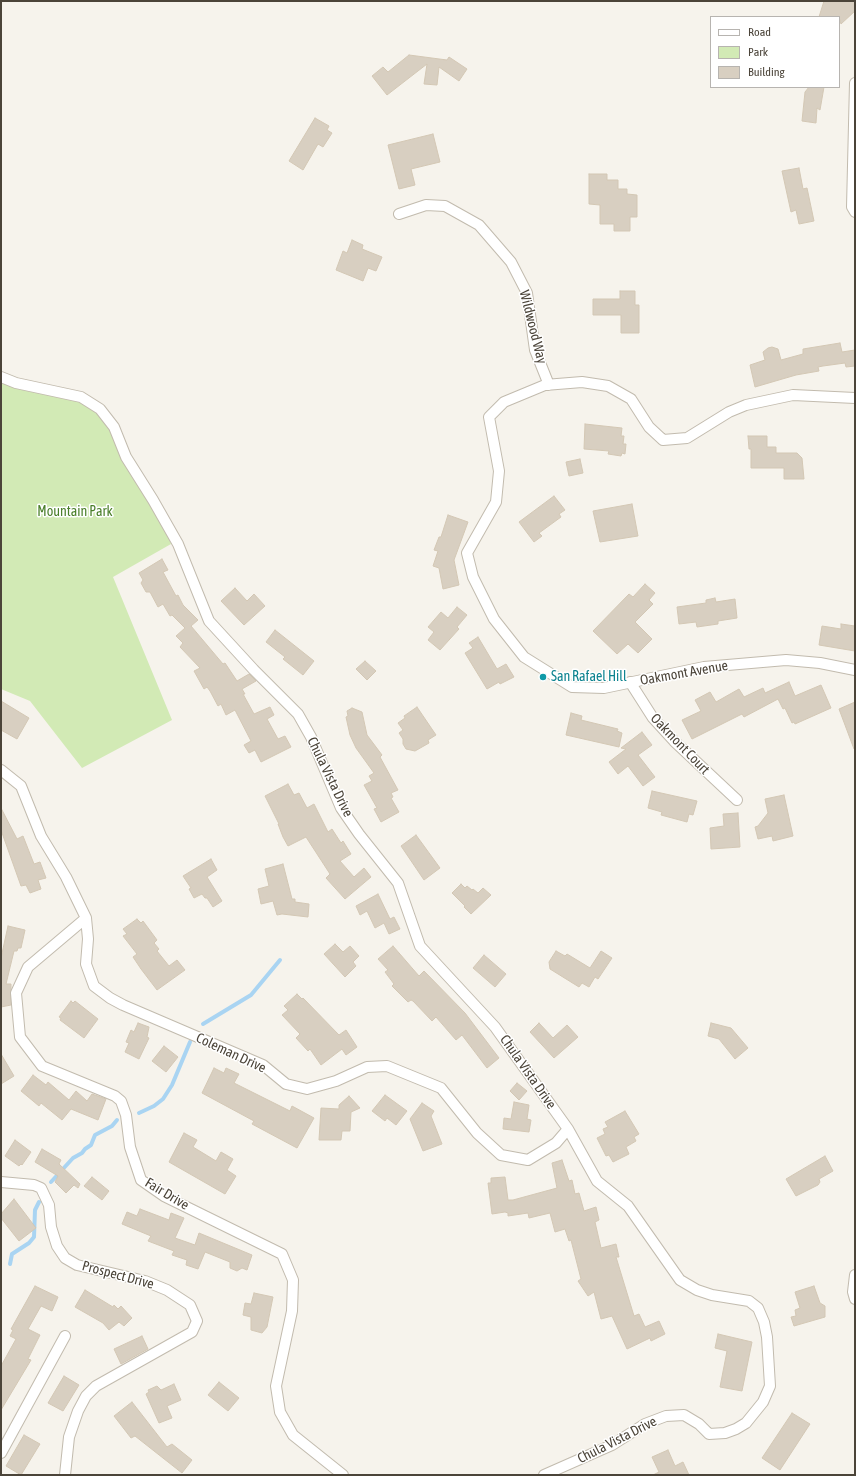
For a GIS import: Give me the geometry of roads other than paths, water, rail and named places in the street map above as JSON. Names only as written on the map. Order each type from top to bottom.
[{"type":"street","points":[[855,83],[852,207],[855,212]]},
{"type":"street","name":"Wildwood Way","points":[[399,214],[426,205],[444,206],[479,225],[511,262],[527,293],[535,350],[549,385]]},
{"type":"street","name":"Chula Vista Drive","points":[[1,377],[16,383],[81,397],[100,409],[114,427],[126,456],[178,544],[209,621],[254,670],[298,714],[311,737],[341,808],[359,834],[398,883],[420,946],[495,1027],[568,1129],[598,1181],[628,1206],[680,1280],[696,1290],[712,1295],[749,1301],[758,1308],[764,1322],[767,1337],[770,1386],[763,1402],[756,1411],[736,1429],[726,1433],[709,1434],[699,1424],[684,1415],[666,1416],[645,1424],[612,1445],[544,1475]]},
{"type":"street","name":"Oakmont Avenue","points":[[855,398],[793,395],[746,405],[729,412],[687,438],[663,440],[649,427],[631,399],[608,386],[582,382],[549,385],[504,402],[489,416],[499,471],[496,502],[467,554],[473,577],[494,619],[524,657],[572,687],[604,688],[704,667],[786,660],[820,663],[855,670]]},
{"type":"street","name":"Oakmont Court","points":[[630,682],[653,718],[674,741],[737,800]]},
{"type":"street","name":"Coleman Drive","points":[[1,770],[21,786],[41,836],[66,877],[86,918],[88,939],[86,964],[94,986],[123,1005],[263,1065],[286,1084],[307,1089],[336,1081],[367,1067],[387,1066],[440,1088],[477,1133],[501,1154],[528,1160],[556,1143],[568,1129]]},
{"type":"street","name":"Fair Drive","points":[[86,918],[28,966],[16,993],[20,1037],[42,1066],[115,1096],[122,1102],[126,1115],[130,1147],[141,1180],[164,1196],[282,1254],[293,1280],[292,1312],[276,1386],[280,1412],[293,1435],[343,1475]]},
{"type":"street","name":"Prospect Drive","points":[[1,1182],[34,1185],[41,1188],[49,1206],[51,1227],[57,1246],[65,1258],[78,1265],[145,1281],[167,1290],[190,1305],[197,1321],[192,1332],[96,1386],[86,1396],[78,1411],[69,1437],[65,1475]]},
{"type":"street","points":[[855,1274],[853,1292],[855,1299]]},
{"type":"street","points":[[1,1453],[66,1336]]},
{"type":"waterway","points":[[203,1024],[251,995],[280,960]]},
{"type":"waterway","points":[[139,1113],[154,1106],[163,1099],[172,1085],[190,1042]]},
{"type":"waterway","points":[[51,1182],[73,1158],[82,1153],[91,1145],[95,1135],[112,1126],[117,1120]]},
{"type":"waterway","points":[[10,1264],[12,1254],[29,1243],[34,1237],[35,1210],[39,1202]]},
{"type":"place","name":"San Rafael Hill","points":[[543,677]]},
{"type":"park label","name":"Mountain Park","points":[[75,512]]}]
